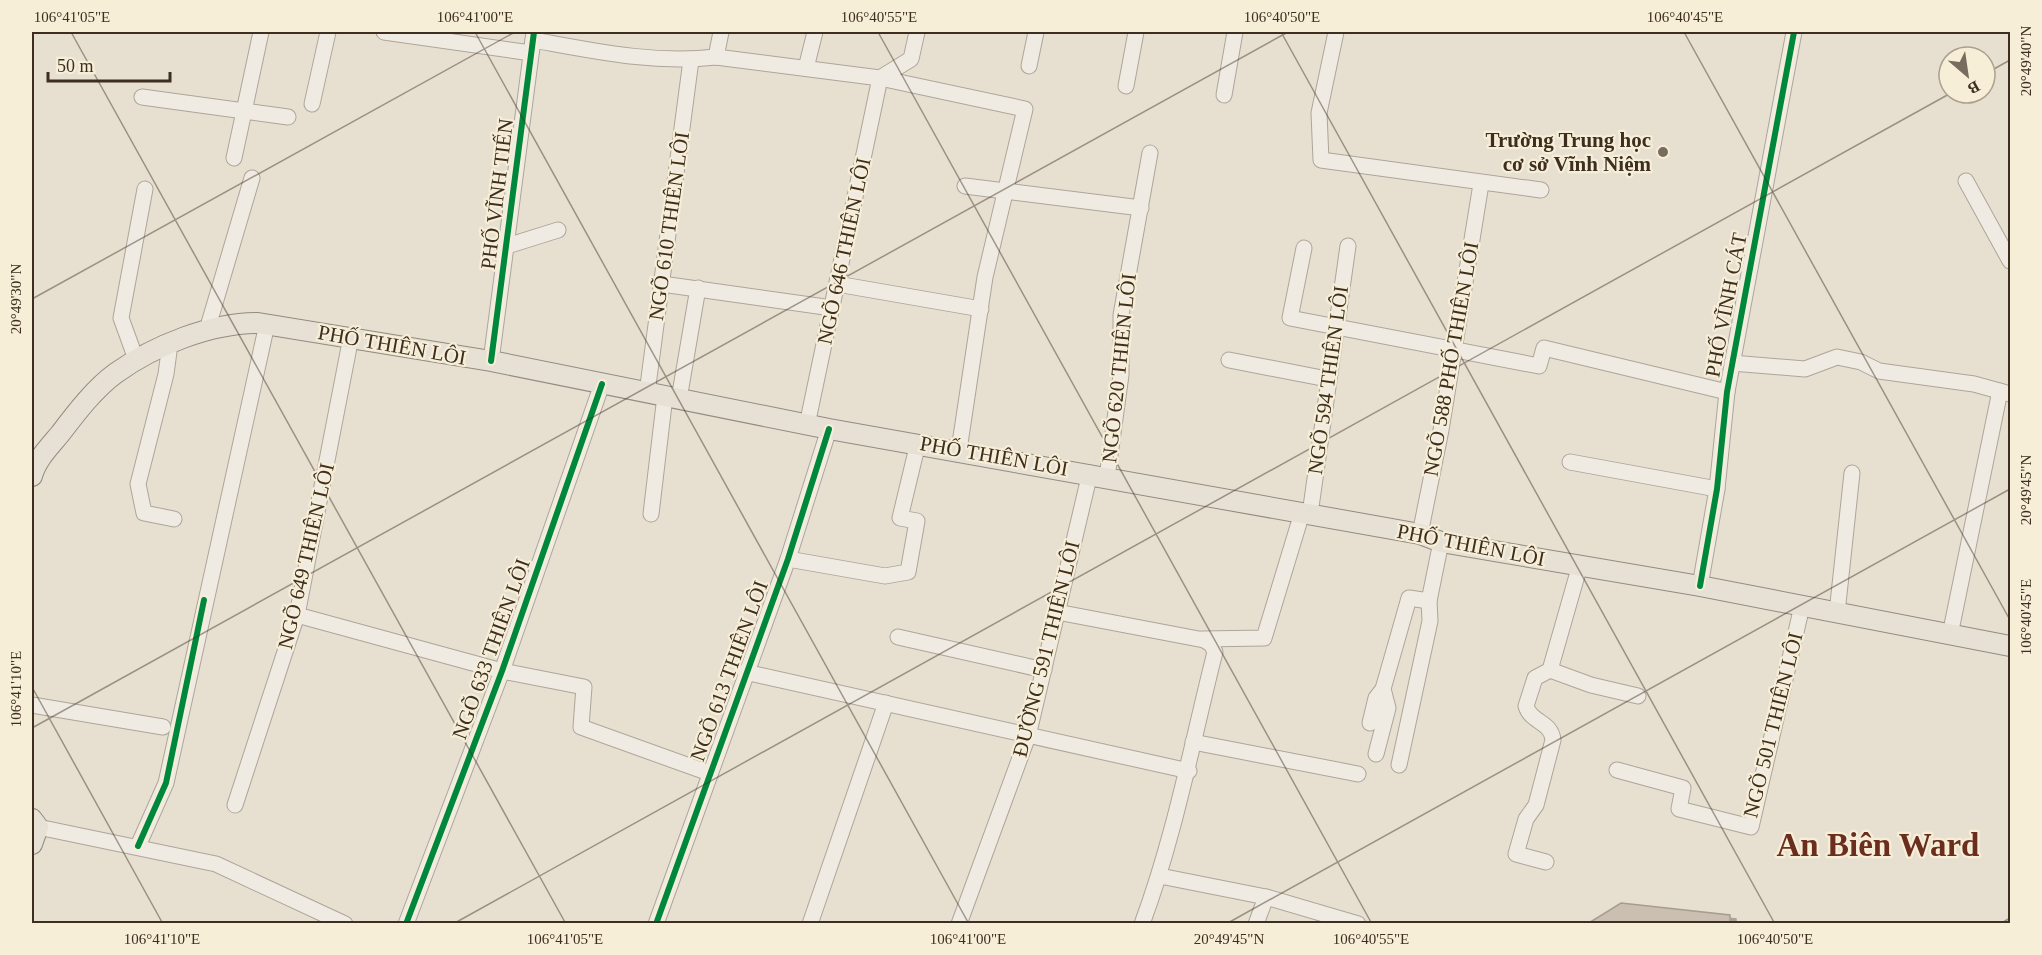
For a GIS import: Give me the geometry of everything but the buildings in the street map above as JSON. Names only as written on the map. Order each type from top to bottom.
[{"type":"main road","name":"PHỐ THIÊN LÔI","points":[[32,471],[78,410],[116,373],[170,344],[207,330],[235,323],[267,324],[491,361],[829,429],[959,450],[1420,534],[1441,542],[1700,586],[2010,646]]},
{"type":"street","points":[[234,158],[261,32]]},
{"type":"street","points":[[312,104],[328,32]]},
{"type":"street","points":[[384,32],[533,41],[636,58],[691,60],[716,57],[880,78],[1025,109],[985,277],[959,450]]},
{"type":"street","points":[[716,57],[721,32]]},
{"type":"street","points":[[806,68],[815,32]]},
{"type":"street","points":[[880,78],[911,59],[917,32]]},
{"type":"street","points":[[1029,66],[1036,32]]},
{"type":"street","points":[[1126,86],[1136,32]]},
{"type":"street","points":[[1224,95],[1235,32]]},
{"type":"street","points":[[1336,32],[1319,113],[1321,160],[1480,184],[1541,190]]},
{"type":"street","name":"PHỐ VĨNH CÁT","points":[[1700,586],[1717,489],[1727,392],[1794,32]]},
{"type":"street","name":"PHỐ VĨNH TIẾN","points":[[491,361],[533,41]]},
{"type":"street","name":"NGÕ 610 THIÊN LÔI","points":[[664,396],[662,284],[691,60]]},
{"type":"street","name":"NGÕ 646 THIÊN LÔI","points":[[807,424],[880,78]]},
{"type":"street","points":[[142,97],[288,117]]},
{"type":"street","name":"NGÕ 620 THIÊN LÔI","points":[[1098,475],[1121,375],[1121,315],[1150,153]]},
{"type":"street","points":[[207,330],[252,178]]},
{"type":"street","points":[[1966,181],[2010,261]]},
{"type":"street","name":"NGÕ 588 PHỐ THIÊN LÔI","points":[[1420,534],[1442,430],[1480,184]]},
{"type":"street","points":[[965,186],[1141,208]]},
{"type":"street","points":[[137,362],[121,318],[145,189]]},
{"type":"street","points":[[507,246],[558,230]]},
{"type":"street","name":"NGÕ 594 THIÊN LÔI","points":[[1200,639],[1264,638],[1306,514],[1348,246]]},
{"type":"street","points":[[1304,248],[1290,318],[1539,366],[1544,348],[1727,392]]},
{"type":"street","points":[[662,284],[832,308]]},
{"type":"street","points":[[837,284],[981,309]]},
{"type":"street","points":[[651,514],[664,396],[698,288]]},
{"type":"street","points":[[138,846],[166,783],[204,600],[267,324]]},
{"type":"street","name":"NGÕ 649 THIÊN LÔI","points":[[235,805],[297,615],[351,337]]},
{"type":"street","points":[[170,344],[166,375],[138,484],[144,513],[174,519]]},
{"type":"street","points":[[1732,363],[1805,369],[1837,357],[1861,362],[1879,371],[1974,384],[2005,392],[1950,634]]},
{"type":"street","points":[[1229,360],[1327,379]]},
{"type":"street","name":"NGÕ 633 THIÊN LÔI","points":[[406,924],[502,671],[602,384]]},
{"type":"street","name":"NGÕ 613 THIÊN LÔI","points":[[656,924],[745,672],[788,560],[829,429]]},
{"type":"street","points":[[788,560],[885,576],[908,572],[917,521],[900,518],[918,443]]},
{"type":"street","points":[[1570,462],[1717,489]]},
{"type":"street","points":[[1837,614],[1852,474]]},
{"type":"street","name":"ĐƯỜNG 591 THIÊN LÔI","points":[[959,924],[1028,736],[1057,612],[1098,475]]},
{"type":"street","points":[[1399,765],[1430,621],[1429,601],[1441,542]]},
{"type":"street","points":[[1546,862],[1516,854],[1526,819],[1536,805],[1553,740],[1552,732],[1546,724],[1531,716],[1526,706],[1535,678],[1550,670],[1580,565]]},
{"type":"street","points":[[1370,723],[1376,698],[1383,689],[1409,598],[1429,601]]},
{"type":"street","name":"NGÕ 501 THIÊN LÔI","points":[[1617,770],[1683,788],[1679,809],[1751,827],[1802,606]]},
{"type":"street","points":[[1057,612],[1200,639],[1211,644],[1215,652],[1193,742],[1189,771],[1160,876],[1142,924]]},
{"type":"street","points":[[297,615],[502,671],[584,687],[581,727],[709,773]]},
{"type":"street","points":[[898,637],[1044,670]]},
{"type":"street","points":[[1550,670],[1591,685],[1638,696]]},
{"type":"street","points":[[745,672],[1189,771]]},
{"type":"street","points":[[1376,754],[1388,708],[1383,689]]},
{"type":"street","points":[[810,924],[886,703]]},
{"type":"street","points":[[32,705],[163,727]]},
{"type":"street","points":[[1193,742],[1358,774]]},
{"type":"street","points":[[34,830],[138,846],[216,864],[345,924]]},
{"type":"street","points":[[1160,876],[1266,897],[1358,924]]},
{"type":"street","points":[[1257,924],[1266,897]]},
{"type":"cycle path","points":[[491,361],[534,32]]},
{"type":"cycle path","points":[[1700,586],[1717,489],[1727,392],[1794,32]]},
{"type":"cycle path","points":[[406,924],[502,671],[602,384]]},
{"type":"cycle path","points":[[656,924],[788,559],[829,429]]},
{"type":"cycle path","points":[[138,846],[166,783],[204,600]]},
{"type":"place","name":"Trường Trung học cơ sở Vĩnh Niệm","points":[[1663,152]]},
{"type":"district","name":"An Biên Ward","points":[[1878,845]]}]
